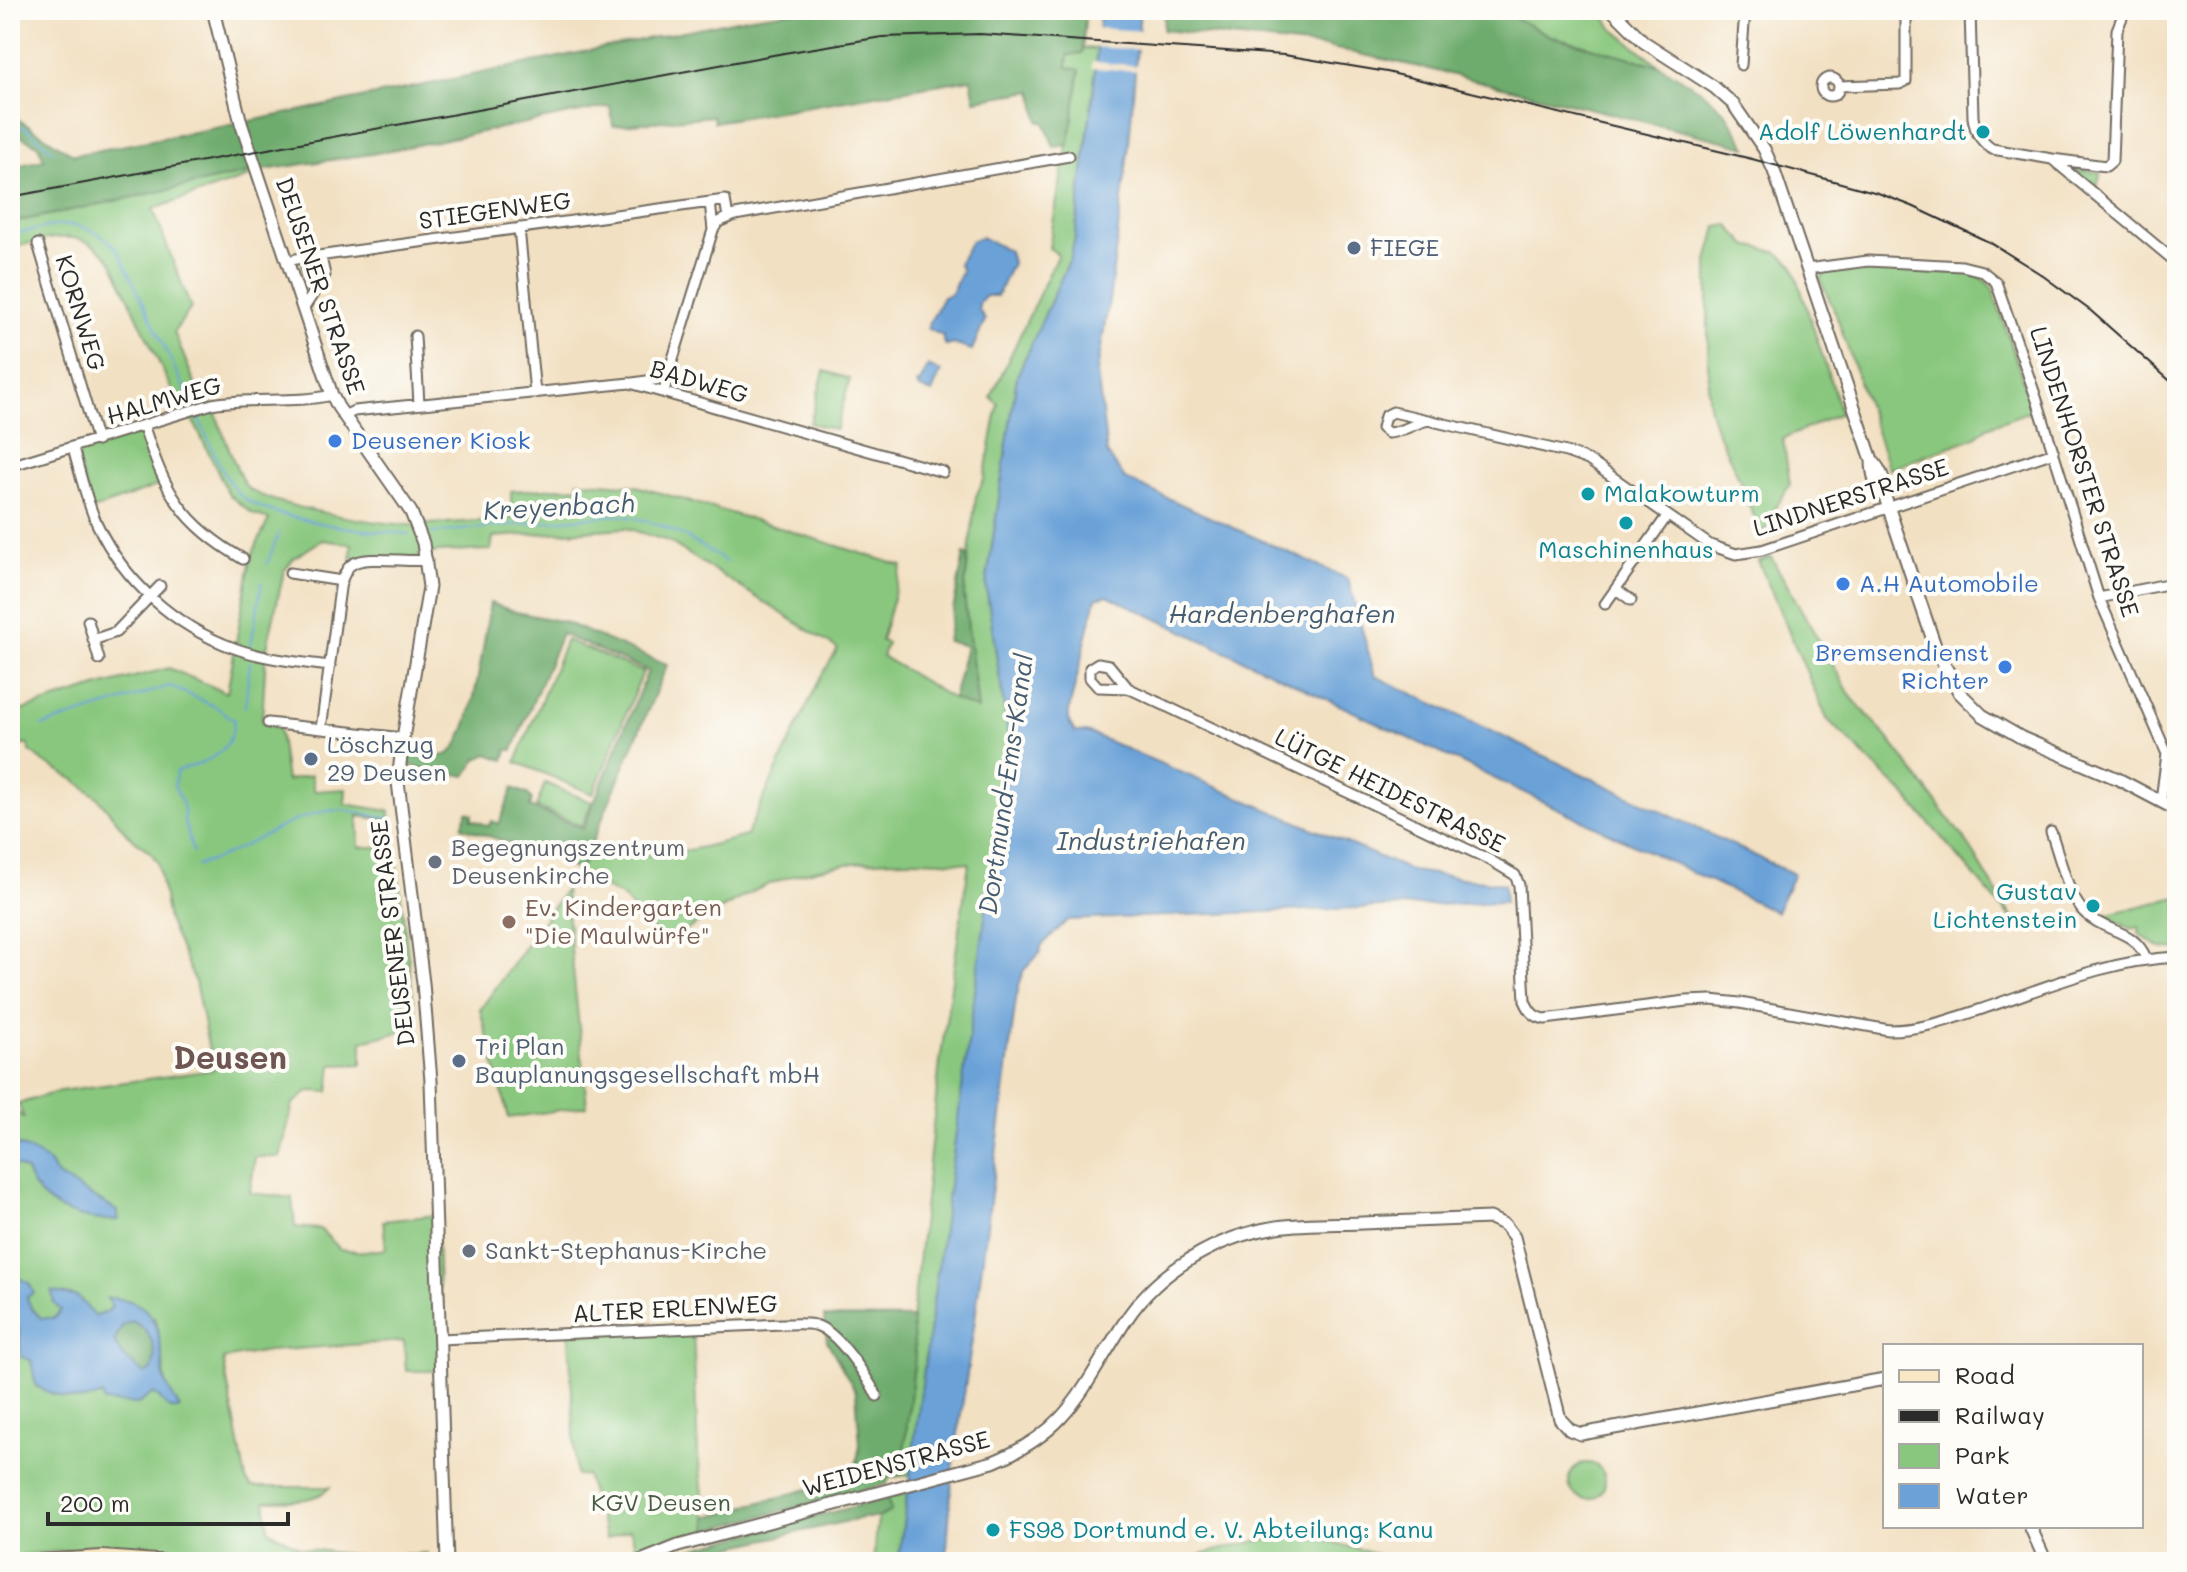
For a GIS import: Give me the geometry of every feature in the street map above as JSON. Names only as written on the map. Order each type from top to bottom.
[{"type":"main road","points":[[22,1562],[102,1557],[170,1562]]},
{"type":"street","name":"DEUSENER STRASSE","points":[[213,10],[241,123],[332,395],[411,512],[427,560],[428,598],[398,782],[427,1027],[447,1562]]},
{"type":"street","points":[[1612,10],[1644,42],[1714,87],[1733,104],[1750,126],[1774,171],[1872,460],[1878,490],[1886,502],[1936,649],[1959,692],[1982,715],[2022,738],[2169,805],[2177,818]]},
{"type":"street","points":[[1741,65],[1745,10]]},
{"type":"street","points":[[1839,86],[1900,84],[1906,81],[1906,10]]},
{"type":"street","points":[[1970,10],[1973,117],[1975,131],[1985,144],[1992,149],[2110,165],[2117,30],[2125,10]]},
{"type":"street","points":[[664,393],[718,222],[728,217],[1069,156]]},
{"type":"street","points":[[2052,159],[2177,263]]},
{"type":"street","points":[[713,230],[710,202],[725,200],[728,217]]},
{"type":"street","name":"STIEGENWEG","points":[[287,262],[710,202]]},
{"type":"street","points":[[519,228],[535,393]]},
{"type":"street","name":"KORNWEG","points":[[38,244],[97,441]]},
{"type":"street","points":[[304,308],[325,275],[325,269],[316,256]]},
{"type":"street","name":"LINDENHORSTER STRASSE","points":[[1807,269],[1868,261],[1962,266],[1982,271],[1996,282],[2054,452],[2099,598],[2167,754],[2169,805]]},
{"type":"street","points":[[415,336],[419,404]]},
{"type":"street","points":[[630,383],[667,378]]},
{"type":"street","name":"BADWEG","points":[[344,416],[354,411],[630,383],[943,472]]},
{"type":"street","name":"HALMWEG","points":[[10,466],[226,402],[317,399],[332,395]]},
{"type":"street","name":"LINDNERSTRASSE","points":[[1429,420],[1588,460],[1710,545],[1724,551],[1747,554],[1886,502],[2054,452]]},
{"type":"street","points":[[144,427],[157,467],[181,511],[207,535],[243,559]]},
{"type":"street","points":[[73,448],[97,522],[125,570],[149,597],[207,636],[235,648],[273,658],[330,666]]},
{"type":"street","points":[[1605,604],[1667,516]]},
{"type":"street","points":[[199,543],[207,535]]},
{"type":"street","points":[[321,729],[342,581],[347,569],[356,563],[427,560]]},
{"type":"street","points":[[290,573],[342,581]]},
{"type":"street","points":[[2099,598],[2177,582]]},
{"type":"street","points":[[93,640],[116,632],[160,586]]},
{"type":"street","points":[[1616,589],[1631,600]]},
{"type":"street","points":[[88,621],[99,659]]},
{"type":"street","name":"LÜTGE HEIDESTRASSE","points":[[1128,688],[1515,875],[1519,885],[1525,1001],[1536,1017],[1557,1019],[1711,1000],[1889,1030],[1907,1030],[1950,1020],[2088,971],[2146,958],[2177,957]]},
{"type":"street","points":[[268,723],[403,738]]},
{"type":"street","points":[[2051,832],[2078,905],[2095,920],[2135,940],[2146,958]]},
{"type":"street","name":"WEIDENSTRASSE","points":[[638,1562],[678,1546],[974,1467],[1018,1452],[1051,1429],[1076,1402],[1139,1303],[1169,1274],[1216,1245],[1252,1233],[1291,1226],[1490,1218],[1505,1225],[1514,1237],[1560,1419],[1570,1430],[1581,1434],[1883,1379]]},
{"type":"street","name":"ALTER ERLENWEG","points":[[440,1339],[814,1325],[827,1330],[844,1349],[877,1396]]},
{"type":"street","points":[[2031,1528],[2046,1562]]},
{"type":"street","points":[[2155,1562],[2177,1559]]},
{"type":"green space","points":[[802,10],[1086,10],[1082,53],[1068,55],[1067,67],[1080,70],[1069,145],[1054,147],[1044,122],[1039,122],[1033,91],[975,100],[971,79],[714,122],[713,116],[613,126],[610,106],[372,154],[257,171],[10,223],[10,167],[44,160],[38,145],[10,131],[10,114],[74,155],[751,17]]},
{"type":"green space","points":[[1165,10],[1499,10],[1551,36],[1660,66],[1702,91],[1725,112],[1747,147],[1327,47],[1163,30]]},
{"type":"green space","points":[[1499,10],[1601,10],[1612,28],[1660,66],[1551,36]]},
{"type":"green space","points":[[1083,48],[1098,49],[1075,237],[1070,259],[1017,376],[986,586],[1009,740],[911,1475],[901,1476],[915,1356],[912,1318],[940,1062],[969,863],[888,860],[807,872],[756,890],[665,943],[623,897],[577,871],[591,845],[629,855],[668,854],[746,836],[820,678],[838,649],[668,541],[626,528],[493,537],[491,550],[437,552],[415,558],[351,558],[352,544],[322,540],[294,558],[284,571],[266,652],[262,722],[279,728],[286,781],[311,775],[314,791],[346,789],[345,804],[390,811],[390,820],[358,816],[359,847],[395,847],[417,1028],[362,1041],[362,1064],[332,1065],[329,1092],[309,1091],[293,1104],[280,1157],[255,1157],[250,1193],[292,1198],[295,1227],[320,1229],[340,1249],[365,1252],[386,1249],[383,1221],[436,1215],[442,1371],[406,1371],[404,1341],[268,1351],[223,1359],[246,1480],[252,1487],[330,1487],[308,1499],[265,1501],[269,1530],[301,1548],[369,1557],[427,1553],[427,1562],[221,1562],[175,1552],[102,1547],[10,1556],[10,1310],[19,1329],[19,1341],[31,1360],[36,1386],[77,1395],[154,1393],[170,1409],[154,1318],[108,1299],[113,1306],[95,1316],[78,1297],[54,1318],[41,1318],[31,1308],[16,1276],[10,1278],[10,1162],[117,1211],[56,1175],[50,1164],[38,1154],[10,1142],[10,1107],[24,1118],[18,1104],[60,1091],[213,1070],[195,982],[168,920],[158,863],[151,853],[127,834],[98,798],[75,780],[42,761],[27,744],[10,748],[10,714],[169,668],[227,693],[251,557],[269,519],[253,514],[229,495],[189,412],[183,414],[112,262],[101,250],[77,238],[52,238],[10,248],[10,223],[257,171],[258,174],[153,209],[191,308],[174,332],[204,406],[212,404],[245,485],[276,501],[303,508],[363,520],[415,525],[511,519],[511,491],[579,487],[578,481],[636,486],[751,519],[902,566],[881,641],[887,643],[882,656],[953,699],[978,710],[964,595],[976,496],[984,479],[998,404],[991,397],[1058,254],[1049,248],[1080,70],[1067,67],[1068,55],[1082,53]]},
{"type":"green space","points":[[2075,172],[2101,172],[2096,189]]},
{"type":"green space","points":[[1728,225],[1747,245],[1777,252],[1793,265],[1841,413],[1783,439],[1790,484],[1772,514],[1765,519],[1769,528],[1763,531],[1753,515],[1718,432],[1708,398],[1708,261],[1717,227]]},
{"type":"green space","points":[[311,260],[318,263],[321,275],[310,291],[301,264]]},
{"type":"green space","points":[[1860,266],[1969,273],[1983,278],[1992,288],[2033,410],[1987,427],[1976,437],[1889,469],[1836,314],[1820,279],[1828,270]]},
{"type":"green space","points":[[824,371],[850,379],[836,430],[810,423]]},
{"type":"green space","points":[[144,427],[165,483],[93,510],[73,448]]},
{"type":"green space","points":[[964,554],[968,555],[964,595],[978,710],[953,699],[966,646],[947,641]]},
{"type":"green space","points":[[1771,557],[1852,698],[1888,738],[1968,844],[2015,923],[1906,796],[1827,719],[1758,561]]},
{"type":"green space","points":[[490,603],[564,622],[667,665],[583,864],[577,871],[559,860],[462,827],[467,812],[473,814],[471,819],[489,826],[491,821],[499,824],[513,788],[528,794],[532,800],[530,807],[583,829],[648,671],[561,634],[513,750],[507,750],[504,760],[488,754],[477,759],[466,776],[409,766],[411,751],[444,755],[457,745],[471,709]]},
{"type":"green space","points":[[566,640],[643,672],[593,794],[516,762]]},
{"type":"green space","points":[[545,783],[592,802],[582,826],[536,807]]},
{"type":"green space","points":[[565,890],[587,1106],[509,1118],[480,1010]]},
{"type":"green space","points":[[2177,897],[2177,950],[2160,948],[2138,933],[2139,927],[2131,929],[2104,915]]},
{"type":"green space","points":[[824,1317],[912,1318],[915,1356],[901,1476],[889,1478],[887,1484],[708,1530],[706,1517],[812,1488],[845,1476],[856,1466],[860,1444],[856,1392],[827,1341]]},
{"type":"green space","points":[[132,1321],[149,1335],[154,1348],[152,1370],[144,1375],[123,1356],[114,1342],[123,1325]]},
{"type":"green space","name":"KGV Deusen","points":[[693,1328],[698,1456],[708,1530],[675,1539],[638,1555],[630,1529],[606,1539],[586,1475],[576,1476],[569,1334]]},
{"type":"green space","points":[[1587,1463],[1600,1468],[1605,1481],[1600,1494],[1587,1499],[1574,1494],[1569,1481],[1574,1468]]},
{"type":"green space","points":[[908,1493],[898,1562],[873,1562],[878,1518],[891,1511],[887,1498]]},
{"type":"green space","points":[[887,1498],[891,1511],[878,1518],[862,1518],[710,1552],[682,1562],[659,1562],[695,1548]]},
{"type":"green space","points":[[1303,1534],[1404,1562],[1181,1562],[1241,1545]]},
{"type":"water","points":[[1100,10],[1140,10],[1129,145],[1097,372],[1107,453],[1125,479],[1348,579],[1375,676],[1794,874],[1776,912],[1107,595],[1096,598],[1069,710],[1069,722],[1075,732],[1087,732],[1412,871],[1504,884],[1505,902],[1068,920],[1041,946],[1040,953],[1023,971],[1016,999],[953,1467],[946,1561],[898,1562],[1009,740],[986,586],[1017,376],[1070,259],[1075,237],[1094,87]]},
{"type":"water","points":[[981,237],[1009,251],[1012,263],[997,296],[986,296],[979,303],[985,320],[972,350],[953,344],[947,346],[943,336],[927,328],[943,297],[951,294],[962,270],[958,264],[971,241]]},
{"type":"water","points":[[928,366],[941,372],[932,393],[915,383],[920,383]]},
{"type":"water","points":[[10,1142],[38,1154],[50,1164],[56,1175],[117,1211],[119,1220],[91,1219],[51,1204],[32,1184],[26,1171],[10,1162]]},
{"type":"water","points":[[16,1276],[29,1283],[34,1293],[27,1297],[31,1308],[41,1318],[54,1318],[61,1310],[54,1304],[52,1291],[78,1297],[95,1316],[107,1312],[112,1306],[107,1298],[141,1306],[157,1330],[164,1378],[180,1409],[170,1409],[154,1393],[138,1404],[104,1402],[102,1395],[86,1399],[69,1398],[36,1386],[31,1360],[21,1357],[19,1329],[10,1310],[10,1278]],"holes":[[[132,1321],[149,1335],[154,1348],[152,1370],[144,1374],[123,1356],[114,1342],[123,1325]]]},
{"type":"pier","points":[[1095,28],[1143,31],[1143,50],[1094,47]]},
{"type":"pier","points":[[1092,62],[1141,66],[1141,71],[1092,68]]},
{"type":"waterway","points":[[10,122],[27,129],[53,151]]},
{"type":"waterway","name":"Kreyenbach","points":[[10,235],[55,226],[80,226],[105,238],[118,250],[192,404]]},
{"type":"waterway","name":"Kreyenbach","points":[[197,415],[225,474],[237,492],[250,502],[318,523],[409,534]]},
{"type":"waterway","name":"Kreyenbach","points":[[432,533],[614,515],[659,525],[686,537],[726,562]]},
{"type":"waterway","points":[[267,564],[279,533]]},
{"type":"waterway","points":[[251,645],[262,583]]},
{"type":"waterway","points":[[245,707],[250,662]]},
{"type":"waterway","points":[[42,726],[170,686],[216,707],[234,720],[229,741],[223,749],[208,760],[177,771],[174,785],[184,807],[184,821],[193,852]]},
{"type":"waterway","points":[[10,737],[22,733]]},
{"type":"waterway","points":[[197,865],[230,853],[296,820],[328,811],[389,818]]},
{"type":"railway","points":[[10,197],[882,37],[980,34],[1284,55],[1387,72],[1752,159],[1878,193],[1991,243],[2039,273],[2091,311],[2177,387]]},
{"type":"place","name":"Adolf Löwenhardt","points":[[1983,132]]},
{"type":"place","name":"FIEGE","points":[[1354,248]]},
{"type":"place","name":"Deusener Kiosk","points":[[335,441]]},
{"type":"place","name":"Malakowturm","points":[[1588,494]]},
{"type":"place","name":"Maschinenhaus","points":[[1626,523]]},
{"type":"place","name":"A.H Automobile","points":[[1843,584]]},
{"type":"place","name":"Bremsendienst Richter","points":[[2005,667]]},
{"type":"place","name":"Löschzug 29 Deusen","points":[[311,759]]},
{"type":"place","name":"Begegnungszentrum Deusenkirche","points":[[435,862]]},
{"type":"place","name":"Gustav Lichtenstein","points":[[2093,906]]},
{"type":"place","name":"Ev. Kindergarten \"Die Maulwürfe\"","points":[[509,922]]},
{"type":"place","name":"Tri Plan Bauplanungsgesellschaft mbH","points":[[459,1061]]},
{"type":"place","name":"Sankt-Stephanus-Kirche","points":[[469,1251]]},
{"type":"place","name":"FS98 Dortmund e. V. Abteilung: Kanu","points":[[993,1530]]},
{"type":"district","name":"Deusen","points":[[230,1058]]},
{"type":"water label","name":"Hardenberghafen","points":[[1282,614]]},
{"type":"water label","name":"Dortmund-Ems-Kanal","points":[[1006,784]]},
{"type":"water label","name":"Industriehafen","points":[[1151,841]]}]
